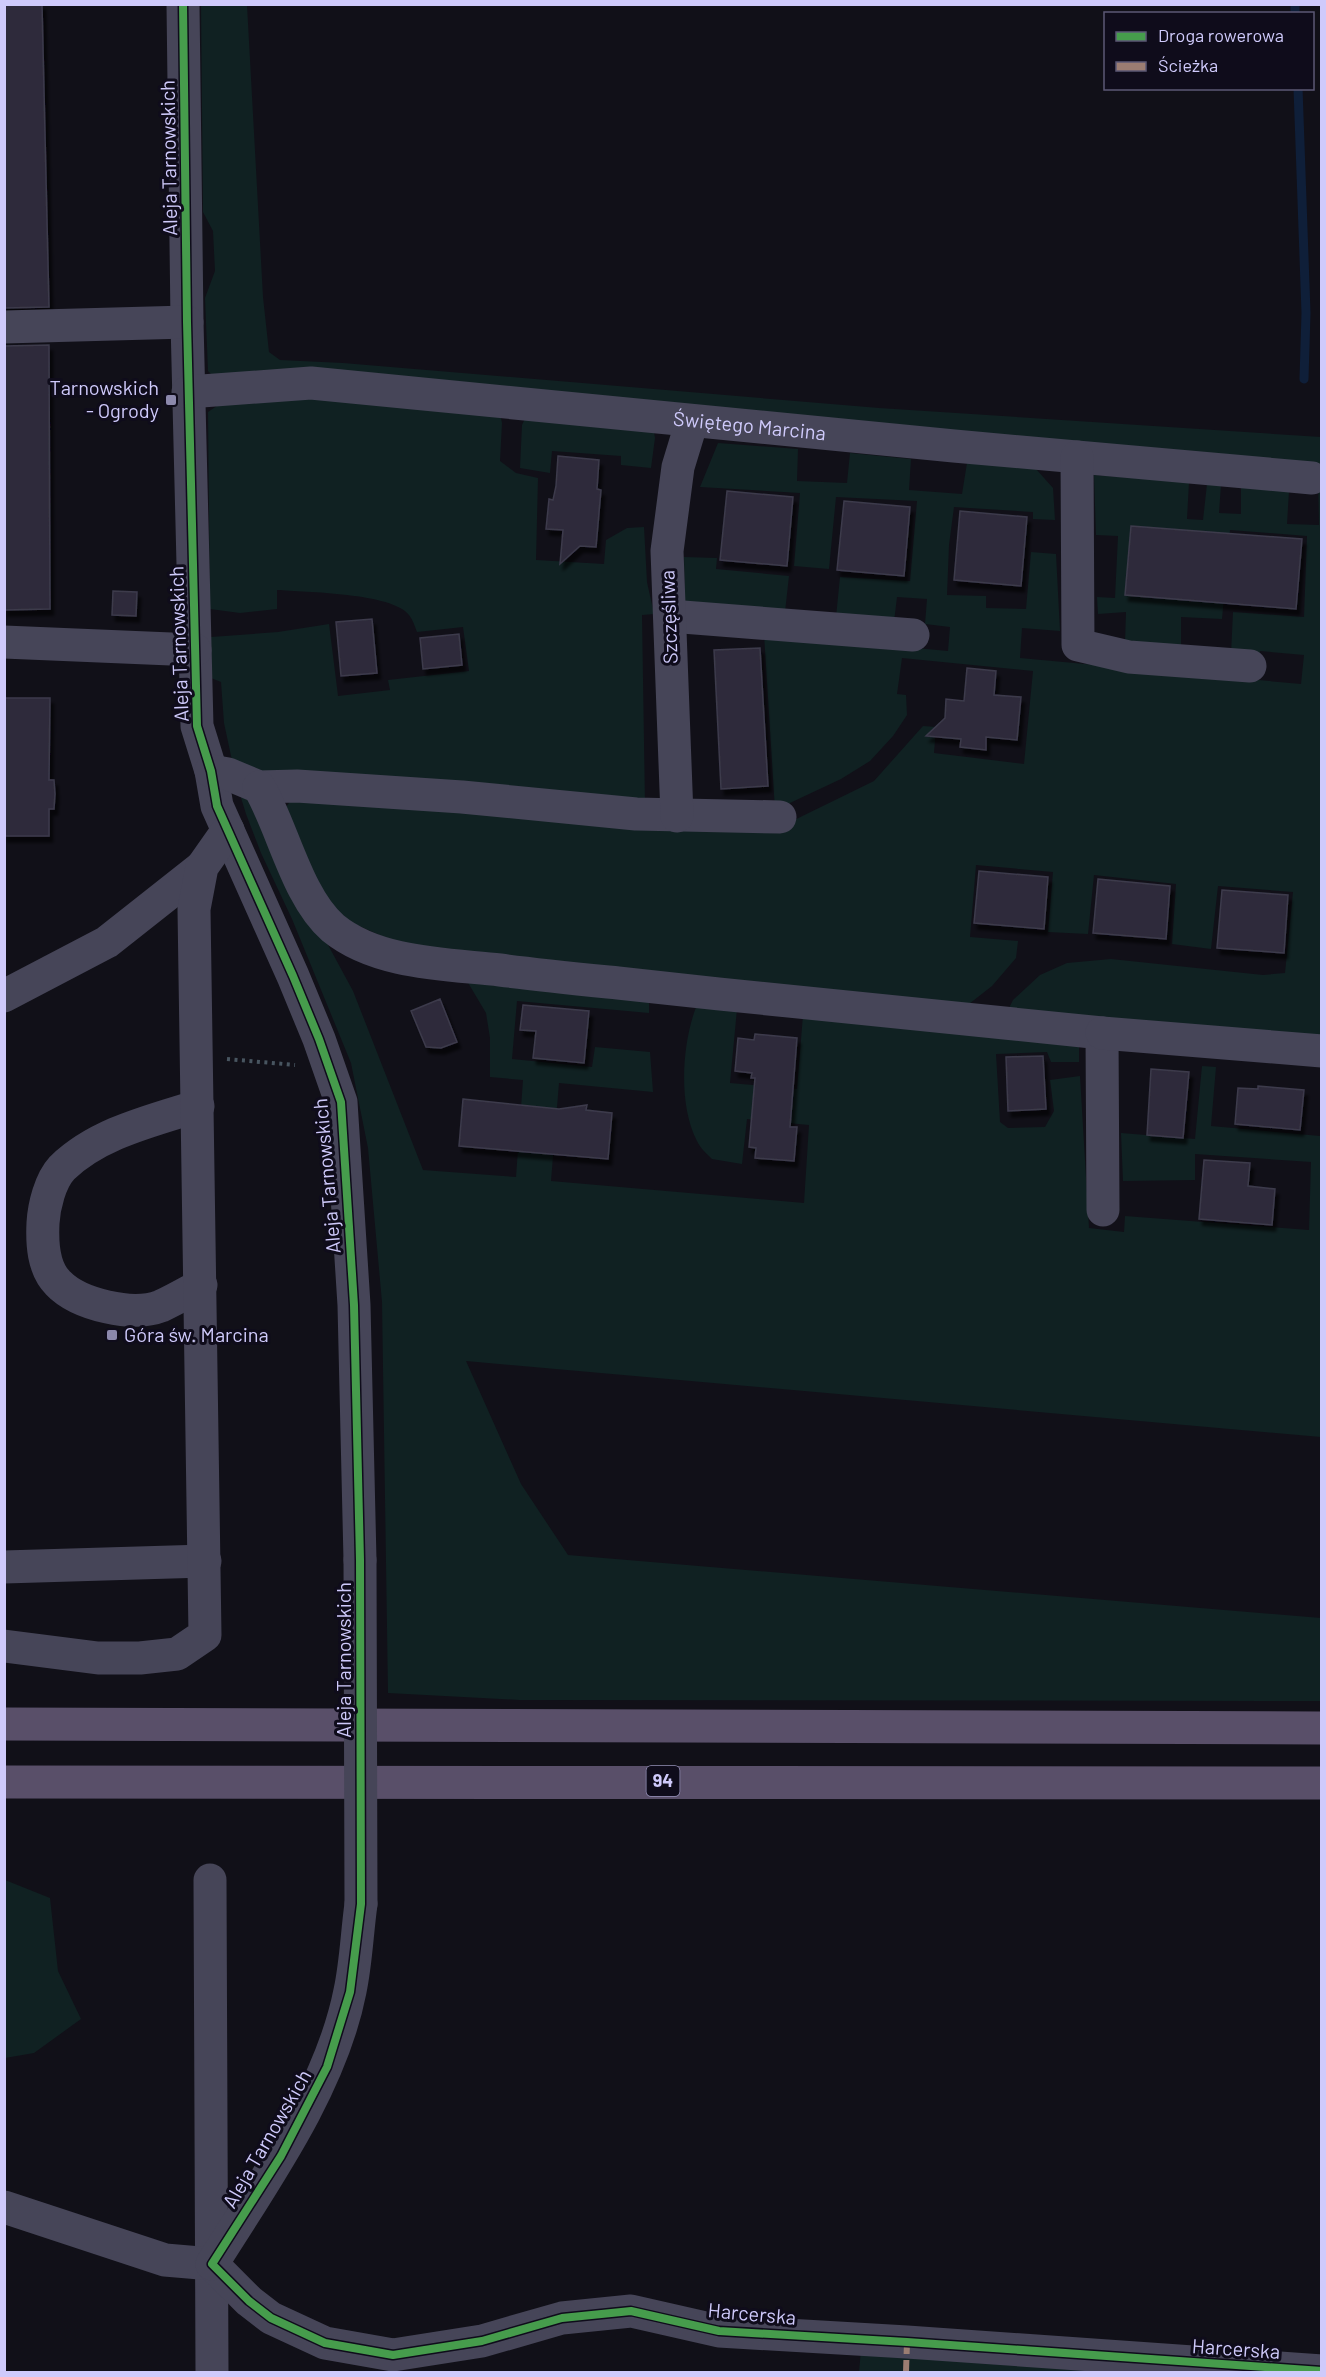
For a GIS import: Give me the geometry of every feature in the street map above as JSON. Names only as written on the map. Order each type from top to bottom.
[{"type":"main road","points":[[4,1724],[1322,1728]]},
{"type":"main road","name":"94","points":[[4,1782],[1322,1783]]},
{"type":"street","name":"Aleja Tarnowskich","points":[[183,4],[188,392],[197,726],[211,771],[217,806],[293,976],[341,1102],[354,1305],[360,1560],[361,1904],[350,1992],[327,2067],[281,2156],[212,2264]]},
{"type":"street","points":[[4,327],[187,322]]},
{"type":"street","name":"Świętego Marcina","points":[[188,392],[311,383],[692,421],[1312,478]]},
{"type":"street","name":"Szczęśliwa","points":[[677,816],[667,551],[678,467],[692,421]]},
{"type":"street","points":[[1077,457],[1078,645],[1129,657],[1250,666]]},
{"type":"street","points":[[670,616],[913,635]]},
{"type":"street","points":[[4,642],[195,650]]},
{"type":"street","points":[[211,771],[228,774],[259,787],[297,786],[462,797],[636,814],[780,817]]},
{"type":"street","points":[[259,787],[270,806],[292,863],[313,903],[332,926],[356,944],[396,956],[668,989],[1102,1033],[1322,1051]]},
{"type":"street","points":[[4,996],[107,942],[202,867],[228,830]]},
{"type":"street","points":[[4,1646],[98,1658],[140,1658],[177,1654],[205,1635],[194,909],[202,867]]},
{"type":"street","points":[[1102,1033],[1103,1210]]},
{"type":"street","points":[[198,1106],[113,1135],[61,1169],[50,1188],[43,1214],[42,1240],[46,1261],[58,1283],[82,1298],[107,1309],[131,1310],[159,1307],[201,1285]]},
{"type":"street","points":[[4,1567],[205,1561]]},
{"type":"street","name":"Aleja Tarnowskich","points":[[210,1880],[212,2373]]},
{"type":"street","points":[[4,2207],[165,2260],[212,2264]]},
{"type":"street","name":"Harcerska","points":[[212,2264],[249,2301],[271,2318],[325,2343],[393,2355],[482,2341],[562,2318],[631,2311],[719,2331],[1196,2367],[1322,2371]]},
{"type":"path","points":[[197,1057],[329,1069]]},
{"type":"shaded area","points":[[201,5],[247,5],[263,297],[269,352],[280,360],[343,363],[879,408],[1321,437],[1321,1041],[1007,1012],[1013,1000],[1040,975],[1067,963],[1111,959],[1263,975],[1285,973],[1293,892],[1218,886],[1211,949],[1172,944],[1176,884],[1094,875],[1088,934],[1048,932],[1053,872],[976,865],[970,937],[1018,941],[1016,958],[992,986],[969,1004],[413,950],[337,916],[312,875],[286,807],[292,799],[780,827],[874,781],[923,726],[936,727],[934,753],[1024,764],[1033,671],[902,658],[897,694],[906,695],[907,715],[893,736],[870,761],[841,779],[775,810],[764,634],[948,651],[950,627],[925,624],[927,599],[897,597],[894,622],[836,617],[840,577],[910,581],[917,501],[836,497],[829,569],[794,566],[800,493],[700,487],[718,443],[798,449],[797,481],[847,483],[850,453],[911,459],[909,490],[962,494],[967,463],[1036,469],[1053,488],[1055,520],[1033,519],[1033,512],[954,507],[949,545],[947,595],[986,596],[986,608],[1026,609],[1031,552],[1056,554],[1060,631],[1022,628],[1020,658],[1301,684],[1304,655],[1260,651],[1259,656],[1231,654],[1233,612],[1304,617],[1307,536],[1230,530],[1222,619],[1181,617],[1181,648],[1125,643],[1126,612],[1098,614],[1097,597],[1115,598],[1118,536],[1096,535],[1094,475],[1189,482],[1187,519],[1203,520],[1207,484],[1221,485],[1219,513],[1241,514],[1241,487],[1289,491],[1287,524],[1319,525],[1318,471],[215,378],[208,371],[205,298],[215,271],[213,231],[203,212]]},
{"type":"shaded area","points":[[279,393],[499,409],[502,423],[500,461],[516,473],[538,478],[536,560],[604,564],[606,540],[627,528],[644,527],[647,582],[654,614],[642,615],[645,805],[257,771],[233,765],[224,723],[221,682],[211,678],[211,637],[278,632],[329,624],[338,696],[390,690],[388,680],[469,671],[463,627],[417,632],[409,615],[400,608],[385,602],[347,595],[277,590],[277,609],[240,613],[210,609],[208,412],[227,399]]},
{"type":"shaded area","points":[[528,412],[653,427],[655,438],[651,468],[621,465],[621,456],[552,451],[550,473],[520,468],[522,425]]},
{"type":"shaded area","points":[[684,557],[717,558],[716,569],[789,576],[785,612],[685,604]]},
{"type":"shaded area","points":[[242,786],[353,991],[423,1170],[516,1177],[523,1080],[490,1077],[490,1038],[486,1013],[467,981],[649,998],[649,1013],[517,1001],[512,1059],[592,1067],[595,1047],[650,1052],[653,1092],[559,1083],[551,1181],[804,1203],[809,1125],[747,1119],[742,1164],[712,1159],[698,1144],[687,1110],[684,1074],[691,1022],[696,1007],[737,1009],[730,1083],[797,1089],[803,1015],[1079,1043],[1079,1062],[1051,1062],[1047,1052],[996,1054],[1000,1122],[1008,1128],[1045,1127],[1054,1111],[1050,1080],[1080,1076],[1089,1228],[1124,1232],[1125,1216],[1309,1230],[1311,1162],[1195,1154],[1195,1180],[1123,1181],[1121,1133],[1195,1139],[1202,1066],[1216,1067],[1211,1126],[1320,1136],[1321,1127],[1321,1437],[466,1361],[521,1484],[568,1555],[1321,1618],[1321,1701],[520,1700],[388,1693],[382,1302],[368,1148],[351,1063],[292,919],[261,853],[238,788]]},
{"type":"shaded area","points":[[5,1880],[50,1898],[58,1971],[81,2019],[34,2053],[5,2058]]},
{"type":"shaded area","points":[[862,2339],[1321,2372],[859,2372]]},
{"type":"building","points":[[4,4],[42,4],[49,307],[4,308]]},
{"type":"building","points":[[49,345],[50,609],[4,610],[4,346]]},
{"type":"building","points":[[558,456],[599,460],[597,489],[601,490],[596,547],[580,546],[560,564],[563,530],[546,529],[549,499],[553,500],[556,486]]},
{"type":"building","points":[[727,491],[793,497],[787,566],[720,560]]},
{"type":"building","points":[[844,501],[910,507],[904,576],[837,570]]},
{"type":"building","points":[[960,511],[1027,517],[1021,586],[954,580]]},
{"type":"building","points":[[1131,526],[1302,539],[1296,609],[1125,595]]},
{"type":"building","points":[[113,591],[137,592],[136,616],[112,615]]},
{"type":"building","points":[[372,619],[377,673],[341,676],[336,622]]},
{"type":"building","points":[[459,634],[462,665],[423,669],[420,638]]},
{"type":"building","points":[[760,648],[768,786],[721,789],[714,650]]},
{"type":"building","points":[[967,668],[996,671],[994,695],[1021,697],[1017,740],[986,737],[986,750],[960,747],[961,739],[926,736],[945,718],[946,699],[964,701]]},
{"type":"building","points":[[4,698],[50,698],[49,780],[54,780],[55,794],[54,809],[49,809],[49,836],[4,836]]},
{"type":"building","points":[[979,871],[1048,877],[1044,929],[974,923]]},
{"type":"building","points":[[1098,879],[1170,886],[1166,939],[1093,933]]},
{"type":"building","points":[[1222,890],[1288,895],[1284,953],[1217,948]]},
{"type":"building","points":[[440,999],[457,1042],[441,1048],[426,1047],[411,1011]]},
{"type":"building","points":[[523,1005],[589,1011],[584,1063],[533,1058],[536,1031],[520,1030]]},
{"type":"building","points":[[755,1034],[797,1038],[790,1127],[797,1127],[794,1161],[755,1158],[756,1148],[749,1147],[755,1078],[751,1078],[752,1073],[735,1071],[738,1038],[754,1040]]},
{"type":"building","points":[[1043,1056],[1046,1109],[1008,1111],[1006,1057]]},
{"type":"building","points":[[1151,1069],[1189,1072],[1183,1138],[1147,1135]]},
{"type":"building","points":[[1258,1086],[1304,1090],[1300,1130],[1235,1124],[1238,1088],[1258,1089]]},
{"type":"building","points":[[463,1099],[559,1109],[587,1105],[586,1110],[612,1113],[608,1159],[459,1146]]},
{"type":"building","points":[[1204,1160],[1250,1163],[1248,1186],[1275,1189],[1272,1225],[1199,1219]]},
{"type":"waterway","points":[[1295,4],[1295,12]]},
{"type":"waterway","points":[[1298,90],[1306,313],[1304,379]]},
{"type":"marked path","points":[[906,2372],[907,2342]]},
{"type":"cycle path","points":[[183,4],[187,322],[197,726],[211,771],[217,806],[293,976],[319,1039],[341,1102],[354,1305],[360,1560],[361,1904],[350,1992],[327,2067],[281,2156],[212,2264],[249,2301],[271,2318],[325,2343],[393,2355],[482,2341],[562,2318],[631,2311],[719,2331],[1322,2371]]},
{"type":"place","name":"Tarnowskich - Ogrody","points":[[171,400]]},
{"type":"place","name":"Góra św. Marcina","points":[[112,1335]]}]
